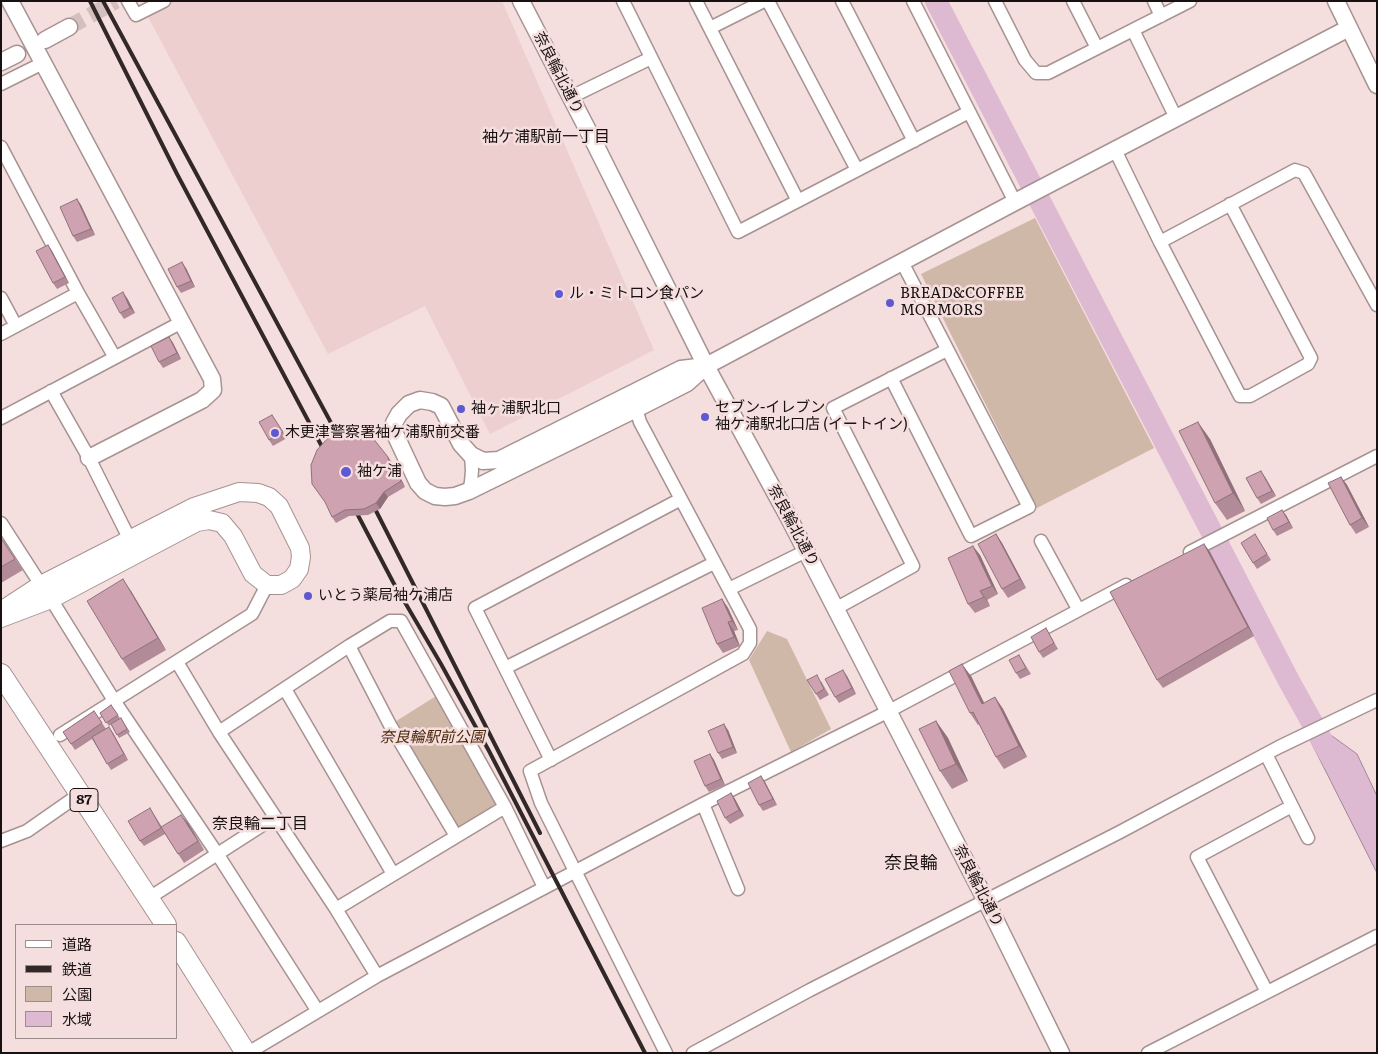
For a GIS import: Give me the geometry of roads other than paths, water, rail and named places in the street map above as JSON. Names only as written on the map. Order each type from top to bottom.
[{"type":"main road","points":[[1,618],[133,546],[194,508],[239,492],[258,493],[269,497],[279,506],[300,548],[301,557],[299,569],[292,580],[281,585],[267,585],[253,574],[233,536],[222,523],[209,520],[197,522],[133,546]]},
{"type":"main road","points":[[1,611],[46,592]]},
{"type":"main road","name":"87","points":[[1,674],[165,924]]},
{"type":"main road","points":[[178,945],[247,1053]]},
{"type":"street","points":[[10,1],[212,379],[213,390],[202,400],[89,458]]},
{"type":"street","points":[[128,1],[136,15],[164,1]]},
{"type":"street","name":"奈良輪北通り","points":[[521,1],[706,366],[806,551],[887,712],[986,901],[1061,1053]]},
{"type":"street","points":[[623,1],[738,232],[970,112]]},
{"type":"street","points":[[696,1],[798,201]]},
{"type":"street","points":[[710,28],[764,1]]},
{"type":"street","points":[[768,1],[857,170]]},
{"type":"street","points":[[842,1],[914,141]]},
{"type":"street","points":[[913,1],[1015,202]]},
{"type":"street","points":[[995,1],[1026,60],[1036,73],[1048,73],[1190,1]]},
{"type":"street","points":[[1073,1],[1097,48]]},
{"type":"street","points":[[1154,1],[1161,16]]},
{"type":"street","points":[[1336,1],[1377,86]]},
{"type":"street","points":[[45,40],[68,26]]},
{"type":"street","points":[[706,366],[681,369],[499,460],[484,460],[471,455],[461,444],[441,406],[432,402],[420,400],[409,404],[399,414],[394,423],[395,434],[418,483],[425,491],[445,498],[469,490],[687,383],[706,366],[1349,28]]},
{"type":"street","points":[[1133,30],[1176,118]]},
{"type":"street","points":[[1,62],[17,54]]},
{"type":"street","points":[[571,97],[651,58]]},
{"type":"street","points":[[1,84],[43,63]]},
{"type":"street","points":[[1,147],[78,293],[114,356]]},
{"type":"street","points":[[1115,150],[1160,242],[1240,396],[1250,396],[1308,364],[1311,358],[1230,204]]},
{"type":"street","points":[[1160,242],[1295,170],[1304,173],[1377,305]]},
{"type":"street","points":[[891,378],[971,536],[1029,506],[902,262]]},
{"type":"street","points":[[1,334],[78,293]]},
{"type":"street","points":[[1,298],[16,326]]},
{"type":"street","points":[[1,418],[114,356],[182,322]]},
{"type":"street","points":[[835,609],[913,566],[833,408],[947,350]]},
{"type":"street","points":[[51,391],[89,458],[133,546]]},
{"type":"street","points":[[636,409],[640,422],[750,629],[750,643],[743,654],[530,771],[541,803],[666,1053]]},
{"type":"street","points":[[469,490],[472,470],[471,455]]},
{"type":"street","points":[[1180,558],[1377,456]]},
{"type":"street","points":[[551,760],[475,608],[681,499]]},
{"type":"street","points":[[1,524],[317,1010]]},
{"type":"street","points":[[1041,541],[1078,609]]},
{"type":"street","points":[[729,590],[806,551]]},
{"type":"street","points":[[505,668],[714,562]]},
{"type":"street","points":[[247,1053],[377,976],[574,871],[887,712],[1078,609],[1138,579]]},
{"type":"street","points":[[60,736],[252,614],[267,585]]},
{"type":"street","points":[[219,732],[390,620],[401,621],[504,807],[544,887]]},
{"type":"street","points":[[349,646],[390,725],[456,836]]},
{"type":"street","points":[[177,662],[219,732],[336,909],[377,976]]},
{"type":"street","points":[[285,689],[393,874]]},
{"type":"street","points":[[693,1053],[1266,754],[1377,700]]},
{"type":"street","points":[[1266,754],[1308,838]]},
{"type":"street","points":[[1,841],[27,831],[80,794]]},
{"type":"street","points":[[703,804],[738,889]]},
{"type":"street","points":[[1266,992],[1197,857],[1292,806]]},
{"type":"street","points":[[336,909],[504,807]]},
{"type":"street","points":[[148,898],[276,817]]},
{"type":"street","points":[[1148,1053],[1377,936]]},
{"type":"water","points":[[1328,733],[1357,754],[1377,796],[1377,873],[1311,742]]},
{"type":"waterway","points":[[936,1],[1289,681],[1334,762]]},
{"type":"tunnel","points":[[69,27],[116,1]]},
{"type":"railway","points":[[90,1],[177,174],[328,458]]},
{"type":"railway","points":[[103,1],[343,445]]},
{"type":"railway","points":[[370,499],[540,833]]},
{"type":"railway","points":[[351,502],[393,582],[489,751],[645,1053]]},
{"type":"place","name":"ル・ミトロン食パン","points":[[559,294]]},
{"type":"place","name":"BREAD&COFFEE MORMORS","points":[[890,303]]},
{"type":"place","name":"袖ヶ浦駅北口","points":[[461,409]]},
{"type":"place","name":"セブン-イレブン 袖ケ浦駅北口店 (イートイン)","points":[[705,417]]},
{"type":"place","name":"木更津警察署袖ケ浦駅前交番","points":[[275,433]]},
{"type":"place","name":"袖ケ浦","points":[[346,472]]},
{"type":"place","name":"いとう薬局袖ケ浦店","points":[[308,596]]},
{"type":"district","name":"袖ケ浦駅前一丁目","points":[[546,137]]},
{"type":"district","name":"奈良輪二丁目","points":[[260,824]]},
{"type":"district","name":"奈良輪","points":[[911,864]]},
{"type":"park label","name":"奈良輪駅前公園","points":[[432,738]]}]
